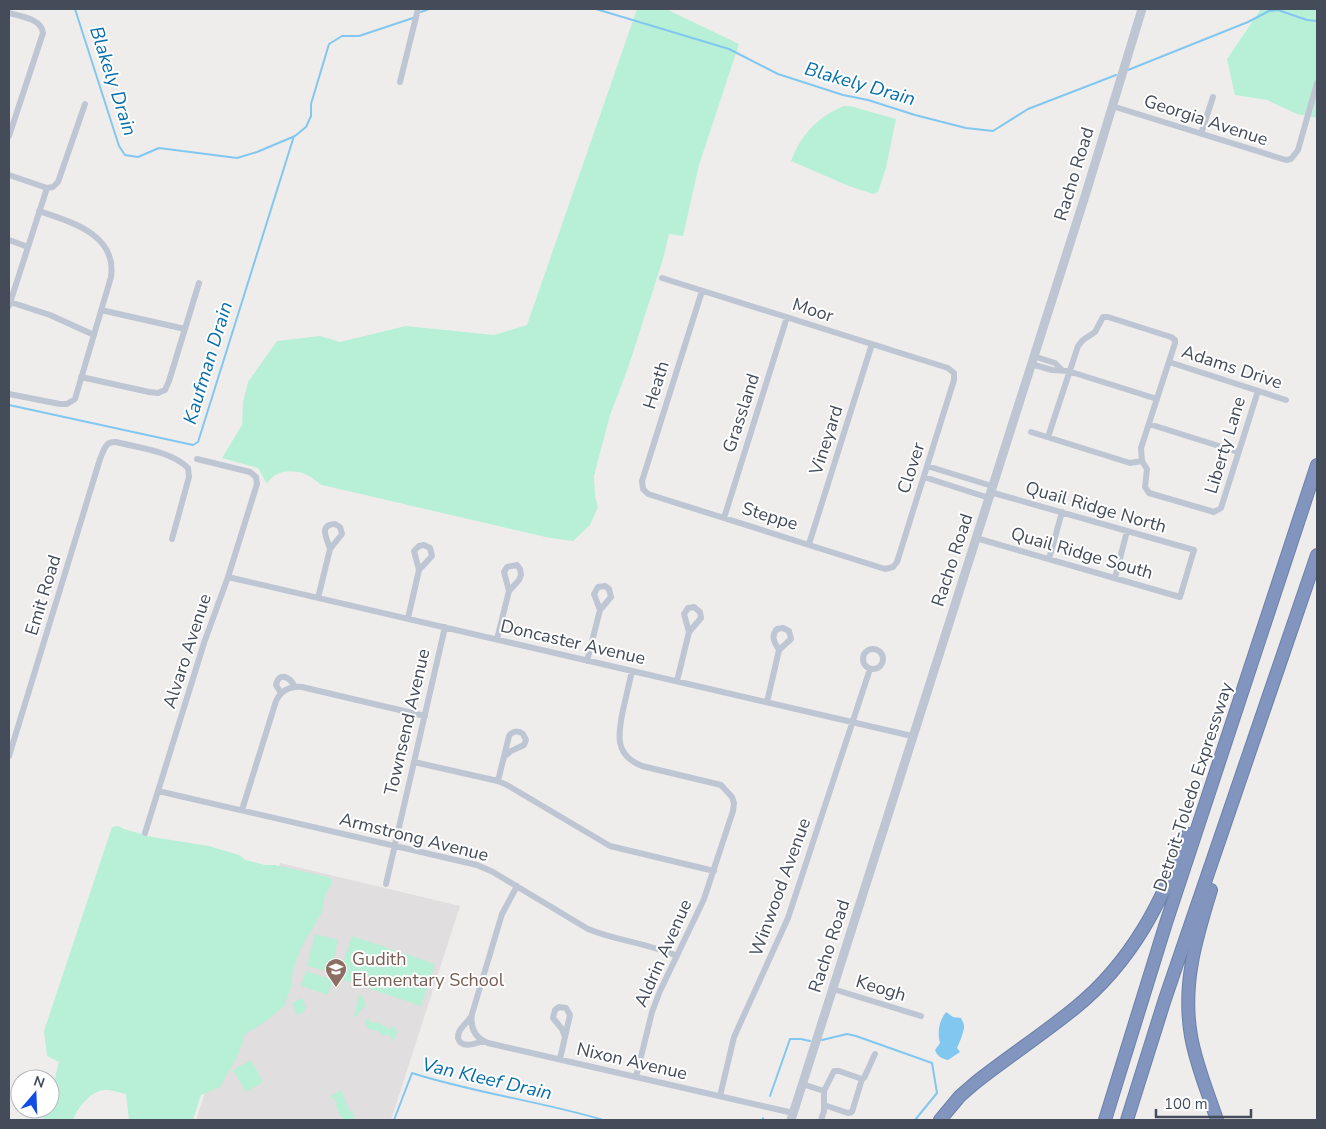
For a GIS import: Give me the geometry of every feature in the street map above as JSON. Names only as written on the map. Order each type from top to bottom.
[{"type":"highway","name":"Detroit-Toledo Expressway","points":[[1105,1120],[1166,924],[1317,465]]},
{"type":"highway","points":[[1127,1120],[1165,999],[1317,555]]},
{"type":"highway","points":[[940,1120],[960,1096],[975,1083],[1026,1046],[1087,997],[1119,964],[1138,938],[1168,884],[1202,797],[1220,744],[1246,682]]},
{"type":"highway","points":[[1218,1120],[1191,1038],[1188,1002],[1191,961],[1197,936],[1248,777],[1263,712]]},
{"type":"street","points":[[400,82],[418,9]]},
{"type":"street","name":"Racho Road","points":[[792,1116],[991,492],[1142,9]]},
{"type":"street","points":[[9,13],[37,22],[41,26],[43,33],[9,136]]},
{"type":"street","name":"Georgia Avenue","points":[[1112,106],[1280,159],[1291,159],[1298,150],[1317,83]]},
{"type":"street","points":[[1201,134],[1213,98]]},
{"type":"street","points":[[9,175],[47,188],[53,187],[58,182],[85,104]]},
{"type":"street","points":[[47,188],[9,304],[50,315],[94,335]]},
{"type":"street","points":[[9,394],[67,404],[74,399],[112,272],[111,262],[106,250],[94,235],[83,227],[39,211]]},
{"type":"street","points":[[9,240],[28,247]]},
{"type":"street","name":"Moor","points":[[662,278],[948,368],[954,373]]},
{"type":"street","points":[[81,377],[149,392],[163,392],[169,381],[199,282]]},
{"type":"street","name":"Heath","points":[[643,489],[642,481],[702,290]]},
{"type":"street","points":[[101,310],[185,329]]},
{"type":"street","name":"Grassland","points":[[724,518],[787,317]]},
{"type":"street","points":[[1031,432],[1130,463],[1142,461],[1141,448],[1175,340],[1165,335],[1103,317],[1095,332],[1080,342],[1068,371],[1048,437]]},
{"type":"street","name":"Vineyard","points":[[809,544],[872,344]]},
{"type":"street","points":[[1032,360],[1055,363],[1061,370],[1157,400]]},
{"type":"street","name":"Adams Drive","points":[[1169,362],[1286,400]]},
{"type":"street","name":"Clover","points":[[890,568],[897,562],[954,380],[954,373]]},
{"type":"street","name":"Liberty Lane","points":[[1142,461],[1147,469],[1145,487],[1149,492],[1211,512],[1217,512],[1221,508],[1258,391]]},
{"type":"street","points":[[1149,424],[1238,452]]},
{"type":"street","name":"Emit Road","points":[[9,756],[104,446],[108,443],[116,442],[166,455],[183,463],[188,468],[189,478],[172,539]]},
{"type":"street","name":"Alvaro Avenue","points":[[145,833],[204,643],[228,576],[257,484],[256,477],[250,472],[197,459]]},
{"type":"street","points":[[928,466],[991,492]]},
{"type":"street","points":[[924,477],[991,492]]},
{"type":"street","name":"Steppe","points":[[643,489],[648,494],[885,569],[890,568]]},
{"type":"street","name":"Quail Ridge North","points":[[991,492],[1194,550],[1180,597]]},
{"type":"street","points":[[1049,559],[1062,512]]},
{"type":"street","points":[[1115,578],[1127,532]]},
{"type":"street","name":"Quail Ridge South","points":[[976,538],[1180,597]]},
{"type":"street","points":[[318,598],[330,549]]},
{"type":"street","points":[[408,618],[419,570]]},
{"type":"street","name":"Doncaster Avenue","points":[[228,576],[912,736]]},
{"type":"street","points":[[497,639],[509,591]]},
{"type":"street","points":[[587,661],[600,610]]},
{"type":"street","name":"Townsend Avenue","points":[[386,884],[445,627]]},
{"type":"street","points":[[677,681],[689,632]]},
{"type":"street","points":[[767,702],[780,650]]},
{"type":"street","name":"Winwood Avenue","points":[[720,1096],[734,1037],[775,952],[788,918],[870,669]]},
{"type":"street","name":"Aldrin Avenue","points":[[632,671],[618,732],[621,748],[627,757],[642,766],[723,786],[732,797],[733,811],[697,917],[652,1012],[636,1077]]},
{"type":"street","points":[[281,693],[276,685],[277,680],[280,678],[286,677],[290,679],[294,687]]},
{"type":"street","points":[[242,810],[276,701],[281,693],[287,689],[302,687],[425,716]]},
{"type":"street","points":[[498,781],[504,757]]},
{"type":"street","points":[[414,762],[498,781],[514,788],[610,846],[714,870]]},
{"type":"street","name":"Armstrong Avenue","points":[[158,791],[242,810],[393,849],[477,865],[517,886],[588,929],[604,935],[654,946],[677,956]]},
{"type":"street","points":[[483,1041],[476,1036],[471,1026],[471,1017],[502,914],[517,886]]},
{"type":"street","name":"Keogh","points":[[832,989],[921,1016]]},
{"type":"street","name":"Nixon Avenue","points":[[471,1017],[459,1032],[460,1042],[466,1045],[483,1041],[720,1096],[792,1116]]},
{"type":"street","points":[[560,1059],[564,1037]]},
{"type":"street","points":[[824,1105],[848,1113],[852,1112],[862,1079],[866,1076],[875,1054]]},
{"type":"street","points":[[821,1120],[824,1090],[834,1071],[862,1079]]},
{"type":"street","points":[[802,1084],[824,1090]]},
{"type":"shaded area","name":"Gudith Elementary School","points":[[280,863],[460,906],[391,1120],[196,1120]]},
{"type":"green space","points":[[637,9],[666,9],[739,44],[699,165],[683,236],[669,234],[663,259],[628,368],[610,415],[594,476],[595,496],[598,507],[590,525],[573,541],[550,538],[322,485],[300,472],[289,471],[279,473],[270,479],[267,484],[258,468],[222,458],[242,425],[243,402],[248,382],[277,341],[320,336],[340,342],[406,326],[494,335],[527,325]]},
{"type":"green space","points":[[1261,9],[1317,9],[1317,118],[1297,114],[1267,100],[1235,95],[1227,59]]},
{"type":"green space","points":[[844,106],[896,119],[886,168],[878,192],[873,194],[849,186],[791,161],[800,143],[811,128],[826,115]]},
{"type":"green space","points":[[118,826],[152,837],[209,846],[239,855],[246,860],[331,879],[331,885],[325,896],[322,912],[301,948],[293,969],[291,987],[284,1006],[266,1021],[245,1034],[238,1055],[220,1087],[201,1095],[193,1120],[129,1120],[126,1094],[105,1090],[95,1093],[87,1099],[73,1120],[43,1120],[60,1119],[60,1069],[57,1069],[59,1062],[47,1056],[44,1031],[112,827]]},
{"type":"green space","points":[[315,934],[338,940],[331,972],[307,966]]},
{"type":"green space","points":[[352,936],[435,964],[421,1006],[338,978]]},
{"type":"green space","points":[[306,971],[333,980],[328,995],[301,986]]},
{"type":"green space","points":[[359,994],[364,999],[365,1007],[355,1018],[354,1016]]},
{"type":"green space","points":[[302,998],[306,1007],[304,1012],[297,1015],[292,1003]]},
{"type":"green space","points":[[368,1018],[370,1022],[379,1023],[389,1029],[394,1026],[397,1032],[395,1038],[388,1043],[392,1039],[389,1034],[384,1036],[378,1031],[368,1029],[365,1021]]},
{"type":"green space","points":[[251,1060],[263,1082],[246,1092],[233,1070]]},
{"type":"green space","points":[[341,1090],[350,1112],[353,1111],[355,1120],[343,1120],[335,1105],[337,1103],[333,1098],[329,1097]]},
{"type":"water","points":[[946,1012],[953,1017],[961,1018],[964,1026],[957,1048],[960,1052],[948,1060],[940,1057],[935,1050],[940,1043],[939,1027]]},
{"type":"waterway","name":"Blakely Drain","points":[[75,9],[119,146],[125,155],[138,157],[159,148],[237,158],[295,136],[306,127],[311,116],[311,104],[329,44],[342,36],[359,36],[413,18]]},
{"type":"waterway","name":"Blakely Drain","points":[[421,12],[429,9]]},
{"type":"waterway","name":"Blakely Drain","points":[[596,9],[729,49],[778,74],[843,95],[868,100],[915,115],[966,128],[993,131],[1028,109],[1116,75]]},
{"type":"waterway","name":"Blakely Drain","points":[[1128,70],[1248,22],[1269,11],[1278,10],[1307,20],[1317,21]]},
{"type":"waterway","name":"Kaufman Drain","points":[[9,405],[193,445],[198,442],[294,136]]},
{"type":"waterway","name":"Van Kleef Drain","points":[[822,1040],[847,1034],[932,1063],[937,1093],[915,1120]]},
{"type":"waterway","name":"Van Kleef Drain","points":[[770,1096],[790,1039],[810,1041]]},
{"type":"waterway","name":"Van Kleef Drain","points":[[394,1120],[412,1073],[603,1120]]},
{"type":"place","name":"Gudith Elementary School","points":[[336,988]]}]
